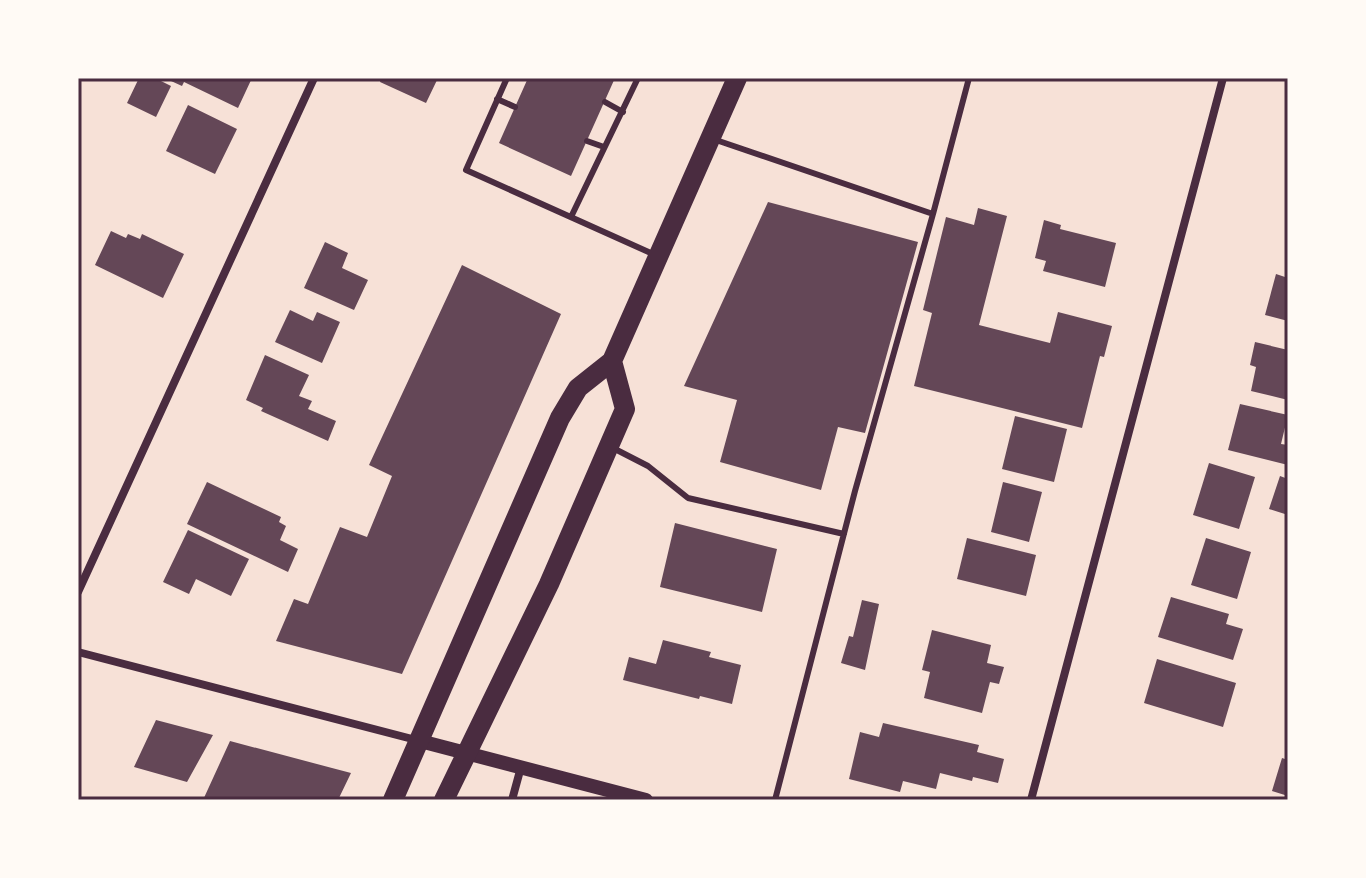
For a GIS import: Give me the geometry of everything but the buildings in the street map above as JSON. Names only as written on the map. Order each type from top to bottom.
[{"type":"main road","points":[[393,800],[560,418],[578,388],[612,361],[737,78]]},
{"type":"main road","points":[[444,800],[549,584],[625,409],[612,361]]},
{"type":"street","points":[[78,592],[314,78]]},
{"type":"street","points":[[1031,800],[1223,78]]},
{"type":"street","points":[[78,652],[646,800]]},
{"type":"street","points":[[512,800],[521,766]]},
{"type":"lane","points":[[507,78],[466,170],[656,256]]},
{"type":"lane","points":[[571,217],[638,78]]},
{"type":"lane","points":[[775,800],[969,78]]},
{"type":"lane","points":[[497,99],[515,107]]},
{"type":"lane","points":[[605,102],[623,112]]},
{"type":"lane","points":[[709,138],[933,214]]},
{"type":"lane","points":[[587,141],[604,147]]},
{"type":"lane","points":[[609,446],[648,466],[688,498],[844,534]]}]
